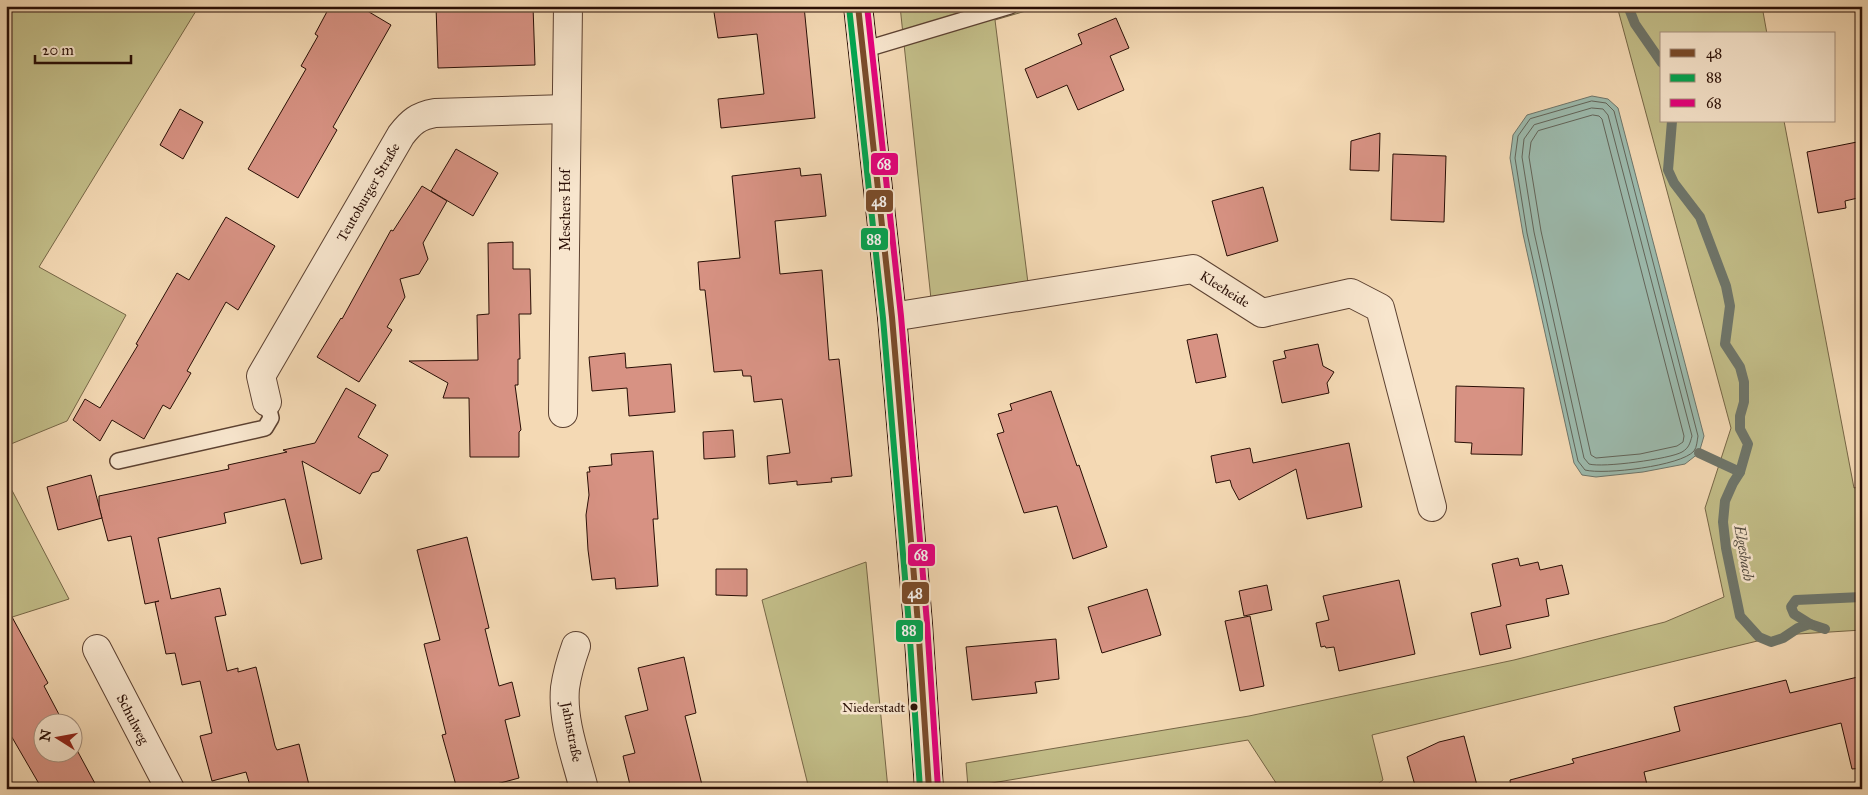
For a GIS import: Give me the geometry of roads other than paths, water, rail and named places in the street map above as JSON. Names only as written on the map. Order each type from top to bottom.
[{"type":"street","name":"Meschers Hof","points":[[563,413],[568,6]]},
{"type":"street","points":[[858,6],[892,317],[917,614],[929,789]]},
{"type":"street","name":"Teutoburger Straße","points":[[268,402],[261,376],[400,135],[410,123],[420,116],[435,113],[566,109]]},
{"type":"street","name":"Kleeheide","points":[[892,317],[1192,269],[1262,313],[1351,294],[1380,308],[1432,507]]},
{"type":"street","name":"Jahnstraße","points":[[576,646],[568,669],[565,704],[568,725],[584,789]]},
{"type":"street","name":"Schulweg","points":[[97,649],[170,789]]},
{"type":"lane","points":[[863,50],[1010,6]]},
{"type":"lane","points":[[118,461],[265,428],[271,418],[268,402]]},
{"type":"water","points":[[1592,96],[1608,99],[1618,108],[1704,436],[1699,453],[1685,464],[1643,472],[1596,477],[1582,475],[1574,463],[1523,234],[1510,158],[1513,135],[1527,115]]},
{"type":"waterway","name":"Elgesbach","points":[[1628,6],[1635,24],[1660,60]]},
{"type":"waterway","name":"Elgesbach","points":[[1672,122],[1668,170],[1674,183],[1700,217],[1726,286],[1730,306],[1725,344],[1740,367],[1744,382],[1744,402],[1740,416],[1740,429],[1748,444],[1740,472],[1725,501],[1723,522],[1726,548],[1740,616],[1759,637],[1771,642],[1810,624],[1825,629]]},
{"type":"waterway","points":[[1699,453],[1740,472]]},
{"type":"waterway","points":[[1810,624],[1794,614],[1791,607],[1796,600],[1862,597]]},
{"type":"place","name":"Niederstadt","points":[[914,707]]}]
